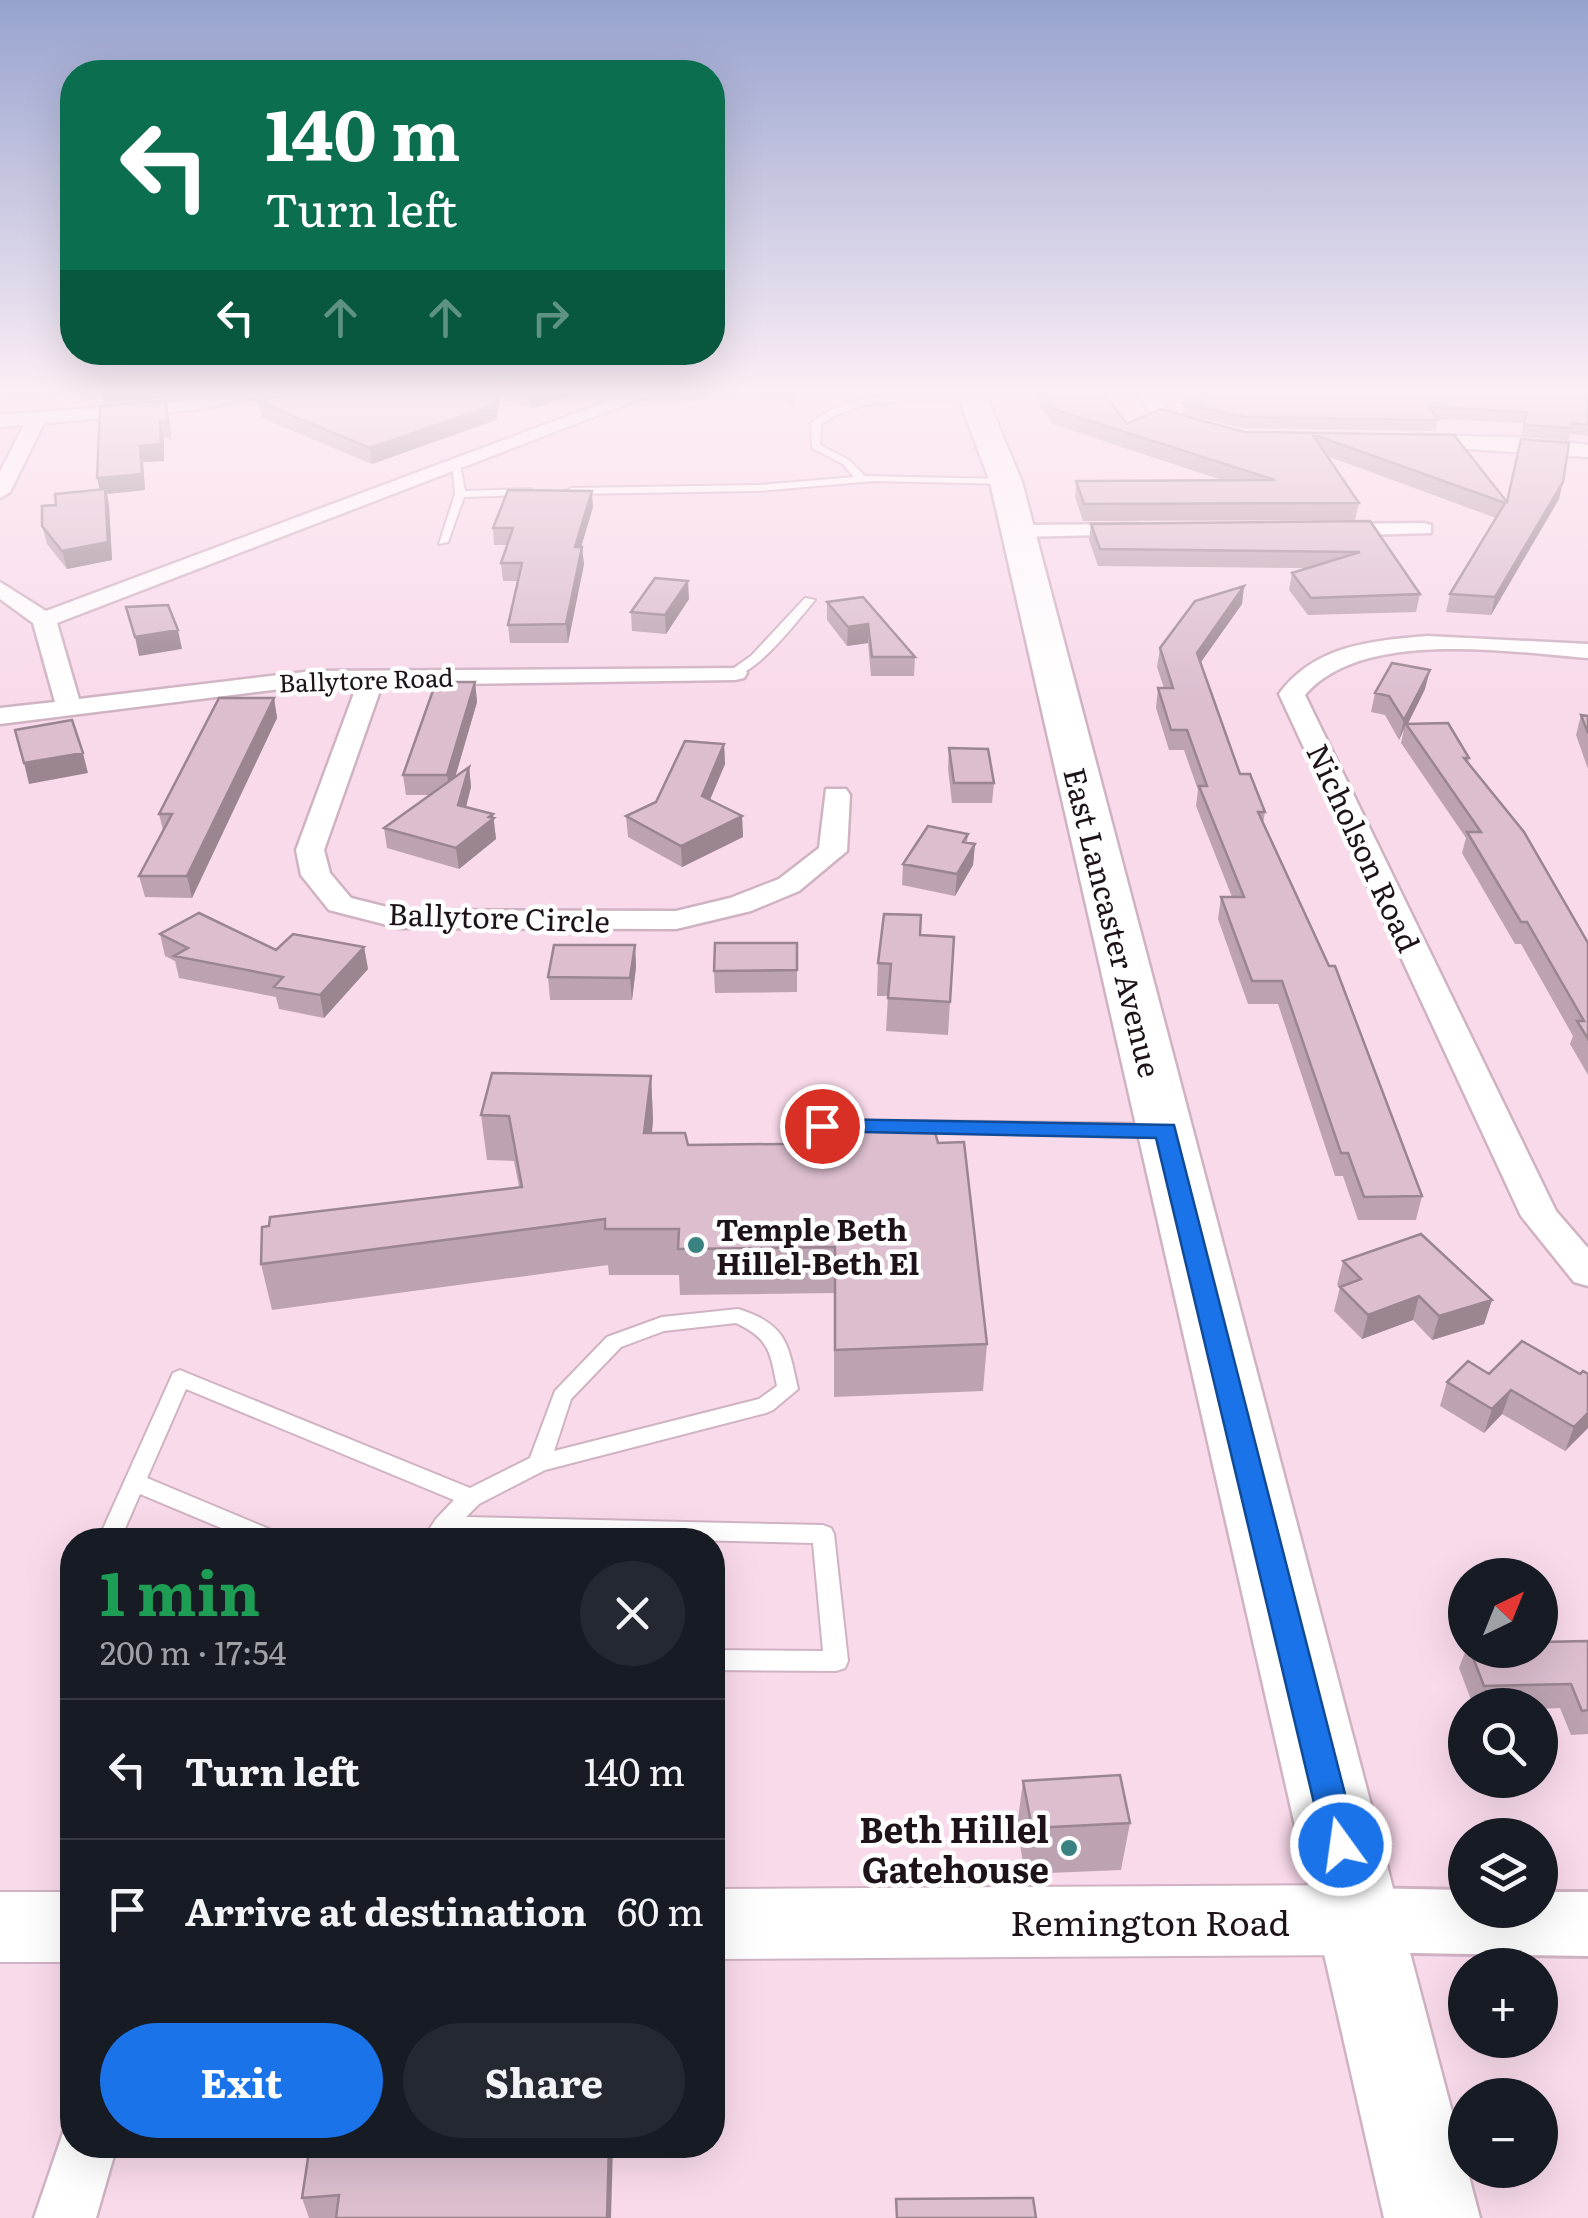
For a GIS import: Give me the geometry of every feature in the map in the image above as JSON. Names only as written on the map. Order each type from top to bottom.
[{"type":"highway","name":"East Lancaster Avenue","points":[[1007,492],[1432,2218]]},
{"type":"main road","name":"Remington Road","points":[[725,1924],[1359,1920]]},
{"type":"main road","points":[[0,1926],[60,1928]]},
{"type":"street","points":[[44,620],[385,492]]},
{"type":"street","points":[[1012,506],[1154,530]]},
{"type":"street","points":[[1308,530],[1424,530]]},
{"type":"street","points":[[0,588],[44,620],[68,704]]},
{"type":"street","name":"Nicholson Road","points":[[1588,652],[1518,646],[1362,650],[1314,666],[1298,680],[1292,694],[1540,1216],[1588,1273]]},
{"type":"street","name":"Ballytore Road","points":[[0,716],[68,704],[258,682],[735,672]]},
{"type":"street","name":"Ballytore Circle","points":[[372,677],[310,850],[316,875],[340,904],[355,908],[399,919],[676,920],[740,906],[789,884],[832,852],[836,794]]},
{"type":"street","name":"Remington Road","points":[[1359,1920],[1588,1924]]},
{"type":"street","points":[[65,2218],[83,2158]]},
{"type":"lane","points":[[443,542],[460,494],[543,492]]},
{"type":"lane","points":[[931,492],[1012,506]]},
{"type":"lane","points":[[735,672],[755,659],[810,600]]},
{"type":"lane","points":[[822,1126],[1166,1130]]},
{"type":"lane","points":[[442,1528],[471,1498],[539,1464],[766,1405],[788,1389],[778,1343],[760,1326],[738,1316],[662,1324],[614,1342],[562,1396],[539,1464]]},
{"type":"lane","points":[[113,1528],[180,1378],[471,1498]]},
{"type":"lane","points":[[134,1482],[244,1528]]},
{"type":"lane","points":[[725,1533],[823,1534],[836,1661],[725,1660]]},
{"type":"building","points":[[105,492],[108,542],[62,551],[42,526],[42,506],[56,505],[55,494]]},
{"type":"building","points":[[507,492],[592,492],[575,547],[582,547],[566,624],[508,625],[522,563],[501,563],[513,528],[493,528]]},
{"type":"building","points":[[1080,492],[1351,492],[1359,503],[1084,504]]},
{"type":"building","points":[[1473,492],[1499,492],[1507,502],[1509,492],[1557,492],[1495,597],[1450,594],[1505,503]]},
{"type":"building","points":[[1370,521],[1420,594],[1311,598],[1292,573],[1360,552],[1100,549],[1091,524]]},
{"type":"building","points":[[655,578],[688,581],[665,615],[631,612]]},
{"type":"building","points":[[1244,586],[1197,653],[1240,774],[1250,774],[1265,812],[1258,812],[1329,966],[1335,966],[1422,1196],[1364,1197],[1348,1153],[1341,1153],[1282,981],[1252,981],[1221,897],[1244,897],[1199,786],[1207,786],[1187,730],[1171,730],[1158,688],[1173,688],[1160,648],[1195,601]]},
{"type":"building","points":[[863,597],[915,657],[872,657],[868,624],[848,627],[827,602]]},
{"type":"building","points":[[168,605],[178,630],[135,637],[126,607]]},
{"type":"building","points":[[1392,663],[1430,670],[1404,720],[1389,696],[1375,693]]},
{"type":"building","points":[[436,682],[475,682],[447,775],[403,775]]},
{"type":"building","points":[[219,698],[274,698],[187,876],[139,876],[172,814],[159,814]]},
{"type":"building","points":[[72,720],[83,753],[24,763],[15,730]]},
{"type":"building","points":[[1448,723],[1469,758],[1464,758],[1524,832],[1588,943],[1588,1039],[1577,1021],[1584,1021],[1527,922],[1521,922],[1467,832],[1481,832],[1406,724]]},
{"type":"building","points":[[685,741],[724,744],[702,796],[742,816],[681,846],[626,816],[656,802]]},
{"type":"building","points":[[949,748],[988,749],[994,783],[954,783]]},
{"type":"building","points":[[469,767],[458,805],[493,814],[489,817],[494,818],[456,848],[384,828]]},
{"type":"building","points":[[928,826],[968,834],[963,842],[975,844],[957,874],[903,864]]},
{"type":"building","points":[[199,913],[276,950],[293,934],[364,947],[320,995],[274,987],[283,977],[174,956],[188,948],[160,934]]},
{"type":"building","points":[[884,914],[921,915],[920,935],[954,937],[950,1002],[888,998],[891,964],[878,963]]},
{"type":"building","points":[[715,943],[797,943],[797,970],[714,971]]},
{"type":"building","points":[[554,945],[635,945],[630,978],[548,977]]},
{"type":"building","points":[[492,1073],[651,1076],[644,1133],[685,1133],[688,1145],[859,1143],[858,1124],[933,1125],[938,1143],[964,1142],[987,1344],[835,1350],[835,1247],[678,1249],[679,1229],[605,1229],[605,1219],[261,1264],[262,1227],[269,1226],[270,1217],[522,1187],[509,1116],[481,1115]]},
{"type":"building","points":[[1421,1234],[1492,1300],[1439,1316],[1419,1296],[1368,1315],[1340,1287],[1361,1279],[1343,1261]]},
{"type":"building","points":[[1522,1341],[1580,1374],[1588,1374],[1588,1413],[1574,1427],[1511,1390],[1492,1409],[1447,1382],[1468,1361],[1489,1374]]},
{"type":"building","points":[[1588,1641],[1588,1710],[1582,1711],[1571,1684],[1484,1686],[1477,1668],[1558,1668],[1558,1642]]},
{"type":"building","points":[[1120,1775],[1130,1823],[1032,1828],[1023,1781]]},
{"type":"building","points":[[308,2158],[609,2158],[607,2218],[336,2218],[339,2195],[302,2198]]},
{"type":"building","points":[[1033,2198],[1036,2218],[897,2218],[896,2199]]},
{"type":"place","name":"Temple Beth Hillel-Beth El","points":[[696,1245]]},
{"type":"place","name":"Beth Hillel Gatehouse","points":[[1069,1848]]},
{"type":"route","points":[[822,1126],[1166,1130],[1341,1845]]}]
